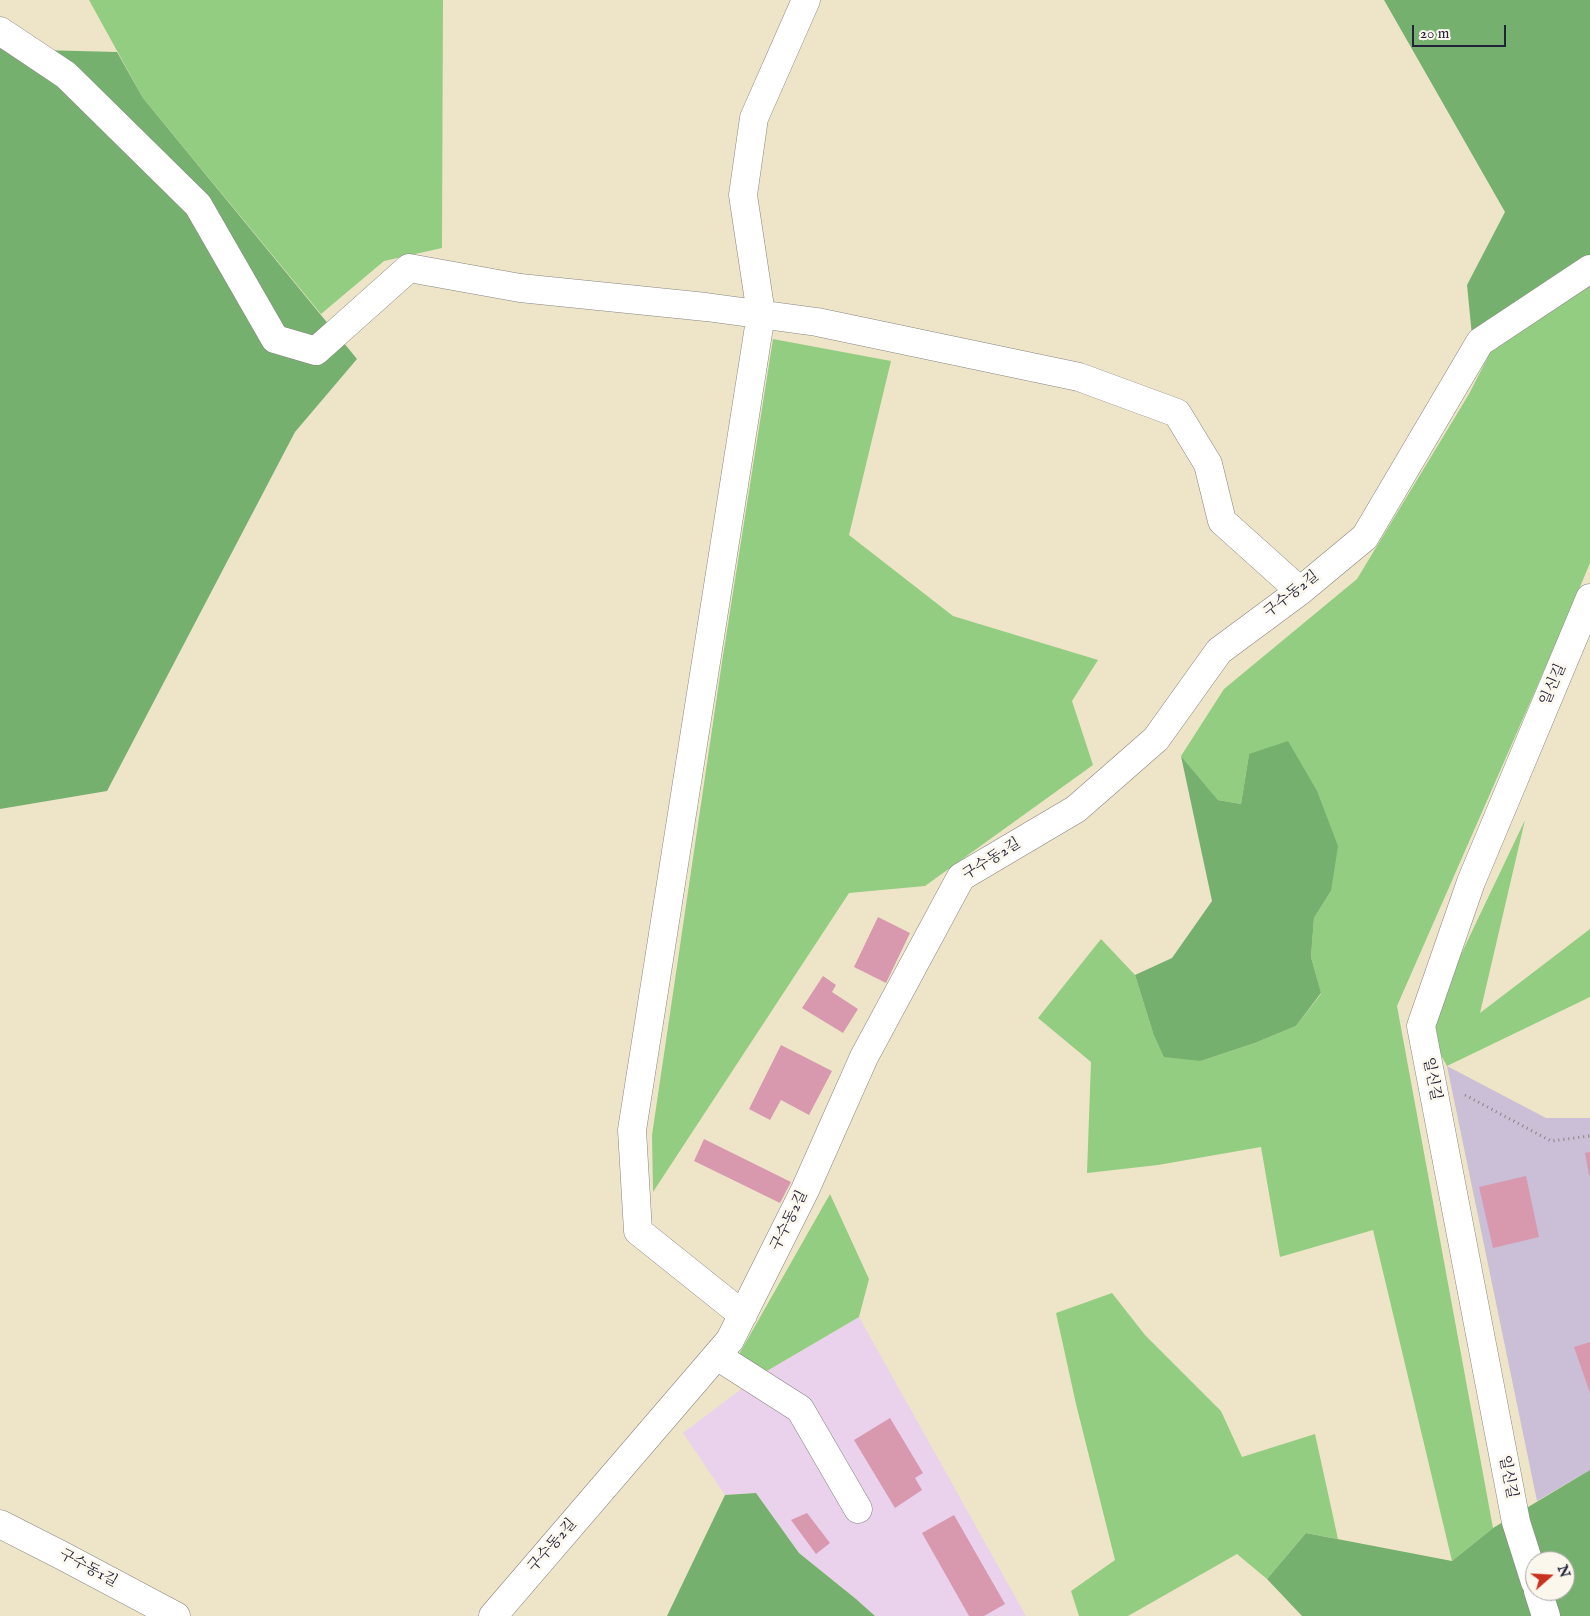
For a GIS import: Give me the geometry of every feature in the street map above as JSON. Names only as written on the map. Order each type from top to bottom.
[{"type":"street","points":[[743,1316],[638,1231],[632,1130],[761,314],[743,195],[754,118],[806,0]]},
{"type":"street","points":[[0,32],[66,75],[198,204],[274,339],[316,351],[409,268],[520,288],[761,314],[817,322],[1079,377],[1177,413],[1208,464],[1222,521],[1300,591]]},
{"type":"street","name":"구수동2길","points":[[493,1616],[730,1340],[805,1190],[864,1058],[961,877],[1076,809],[1156,739],[1219,651],[1300,591],[1365,537],[1480,342],[1590,269]]},
{"type":"street","name":"일신길","points":[[1525,1551],[1516,1522],[1421,1026],[1471,882],[1590,598]]},
{"type":"street","points":[[717,1356],[800,1409],[858,1509]]},
{"type":"street","name":"구수동1길","points":[[0,1524],[176,1616]]},
{"type":"street","points":[[1541,1601],[1546,1616]]},
{"type":"path","points":[[1431,1078],[1551,1141],[1590,1136]]},
{"type":"shaded area","points":[[1447,1066],[1546,1118],[1590,1118],[1590,1470],[1537,1501]]},
{"type":"shaded area","points":[[859,1317],[1026,1616],[875,1616],[799,1553],[756,1493],[725,1495],[683,1433],[760,1375]]},
{"type":"green space","points":[[89,0],[443,0],[442,248],[384,261],[321,314],[143,98]]},
{"type":"green space","points":[[1384,0],[1590,0],[1590,256],[1472,336],[1467,285],[1505,212]]},
{"type":"green space","points":[[0,49],[117,52],[143,98],[357,359],[295,432],[107,791],[0,809]]},
{"type":"green space","points":[[1590,283],[1590,563],[1397,1006],[1493,1528],[1452,1561],[1373,1230],[1280,1257],[1261,1147],[1158,1165],[1087,1173],[1091,1062],[1038,1018],[1101,939],[1135,975],[1153,1033],[1201,1061],[1255,1043],[1296,1026],[1321,994],[1311,957],[1314,918],[1331,891],[1249,754],[1241,804],[1218,800],[1181,756],[1224,689],[1357,579],[1469,394],[1493,347]]},
{"type":"green space","points":[[773,339],[891,361],[849,535],[953,616],[1098,660],[1072,701],[1093,765],[925,886],[849,893],[653,1192],[652,1135],[722,662]]},
{"type":"green space","points":[[1288,741],[1317,791],[1338,846],[1331,891],[1314,918],[1311,957],[1321,993],[1296,1026],[1255,1043],[1201,1061],[1164,1057],[1153,1033],[1135,975],[1172,958],[1212,901],[1181,756],[1218,800],[1241,804],[1249,754]]},
{"type":"green space","points":[[1525,820],[1480,1013],[1590,929],[1590,997],[1447,1066],[1426,1028]]},
{"type":"green space","points":[[830,1194],[869,1279],[859,1317],[760,1375],[738,1356]]},
{"type":"green space","points":[[1112,1293],[1145,1335],[1221,1411],[1242,1457],[1315,1434],[1338,1539],[1306,1533],[1267,1579],[1237,1554],[1128,1616],[1079,1616],[1071,1591],[1115,1560],[1076,1404],[1056,1313]]},
{"type":"green space","points":[[1590,1470],[1590,1616],[1302,1616],[1267,1579],[1306,1533],[1452,1561],[1493,1528]]},
{"type":"green space","points":[[756,1493],[799,1553],[875,1616],[667,1616],[725,1495]]},
{"type":"building","points":[[878,917],[910,933],[886,983],[854,967]]},
{"type":"building","points":[[823,976],[836,985],[832,992],[858,1009],[843,1033],[802,1008]]},
{"type":"building","points":[[781,1045],[832,1071],[809,1115],[781,1100],[770,1120],[749,1109]]},
{"type":"building","points":[[704,1139],[791,1182],[780,1203],[694,1161]]},
{"type":"building","points":[[1590,1152],[1590,1175],[1589,1175],[1585,1153]]},
{"type":"building","points":[[1526,1176],[1539,1237],[1493,1248],[1479,1187]]},
{"type":"building","points":[[1590,1342],[1590,1393],[1574,1347]]},
{"type":"building","points":[[890,1418],[923,1473],[915,1478],[922,1490],[895,1508],[854,1440]]},
{"type":"building","points":[[807,1513],[830,1543],[816,1554],[791,1520]]},
{"type":"building","points":[[954,1515],[1005,1604],[984,1616],[969,1616],[922,1533]]}]
